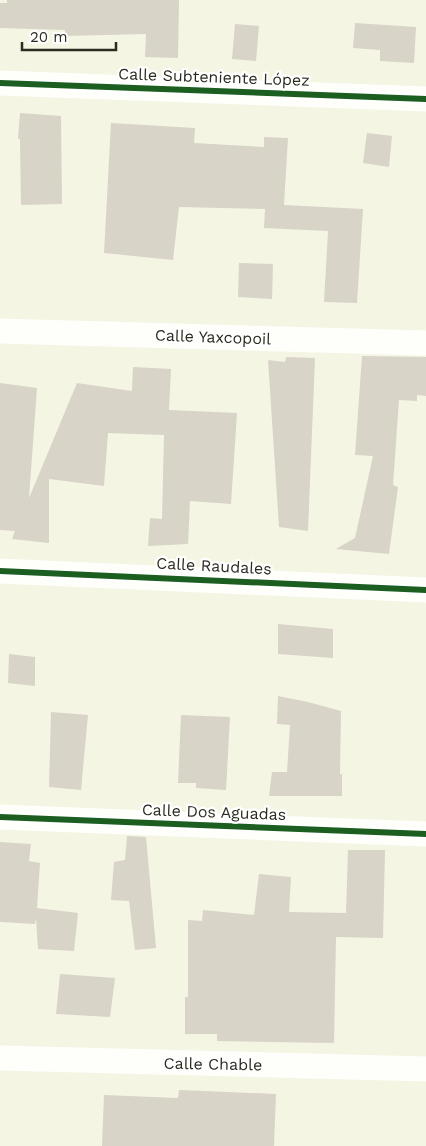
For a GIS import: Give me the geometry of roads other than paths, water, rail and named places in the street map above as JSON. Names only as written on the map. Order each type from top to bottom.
[{"type":"street","name":"Calle Subteniente López","points":[[0,83],[426,99]]},
{"type":"street","name":"Calle Yaxcopoil","points":[[0,331],[426,343]]},
{"type":"street","name":"Calle Raudales","points":[[0,571],[426,590]]},
{"type":"street","name":"Calle Dos Aguadas","points":[[0,817],[426,834]]},
{"type":"street","name":"Calle Chable","points":[[0,1058],[426,1069]]}]
